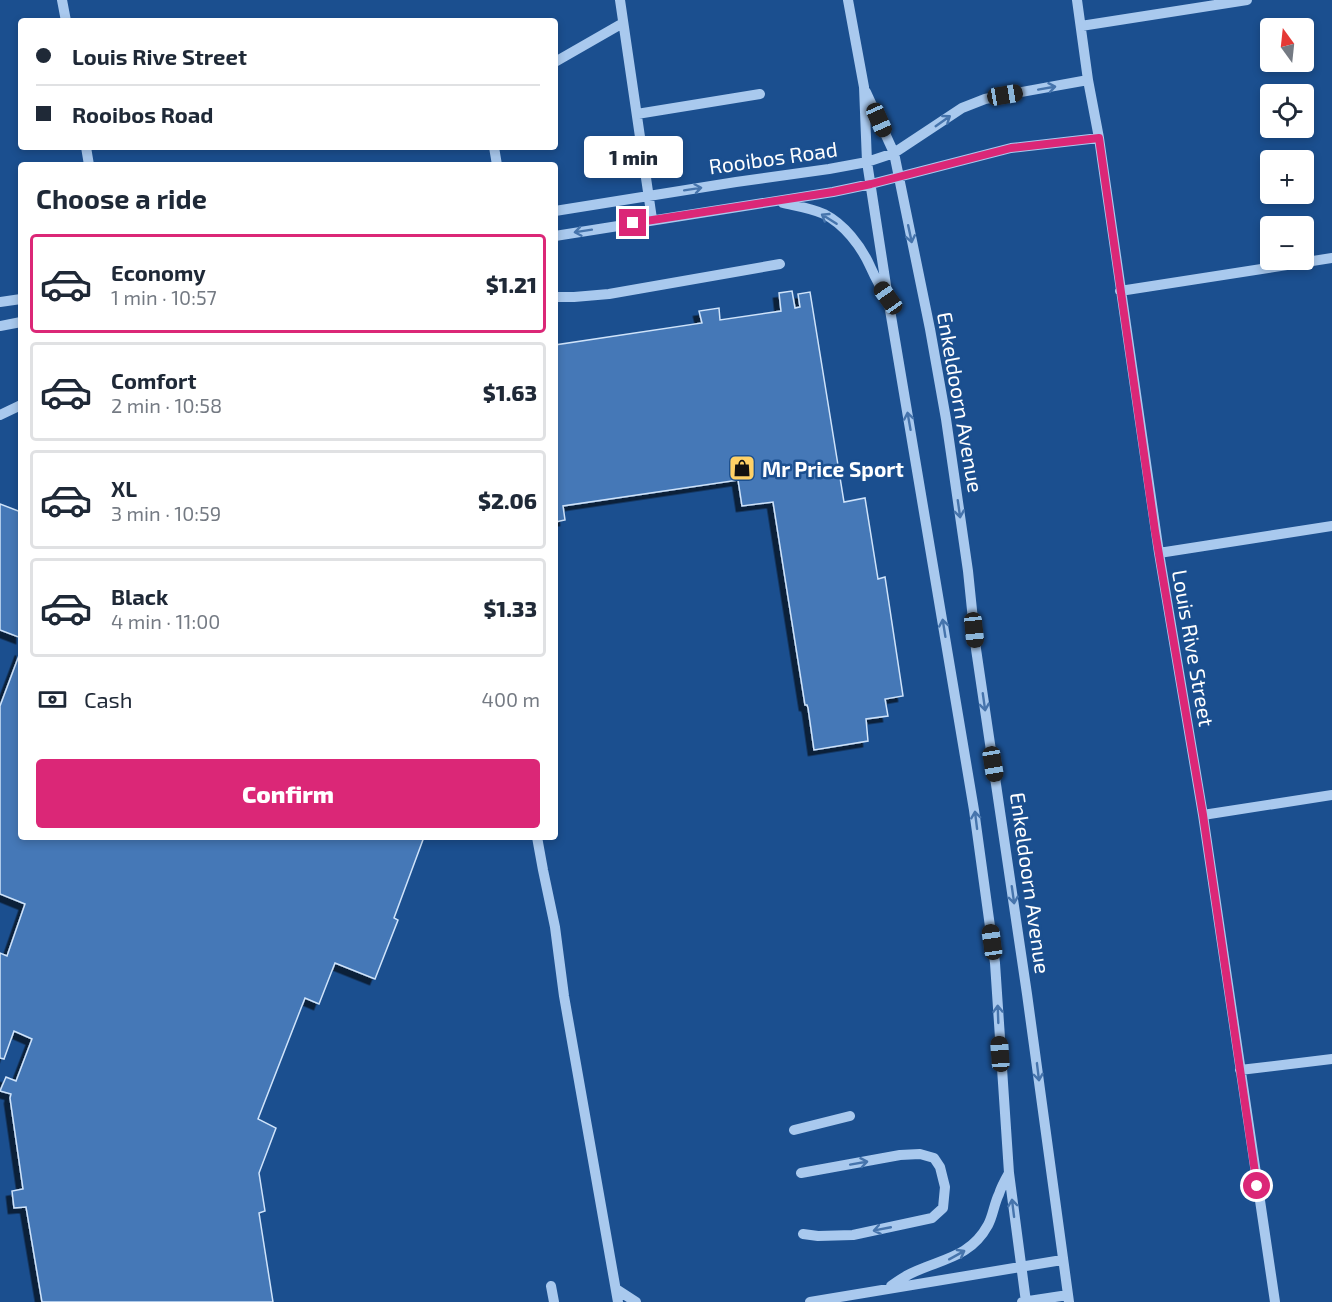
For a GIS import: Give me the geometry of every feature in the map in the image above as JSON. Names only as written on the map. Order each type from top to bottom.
[{"type":"street","points":[[62,0],[65,18]]},
{"type":"street","points":[[620,0],[652,219]]},
{"type":"street","name":"Enkeldoorn Avenue","points":[[848,0],[864,87],[867,162],[888,298],[974,810],[996,972],[1009,1173],[1025,1302]]},
{"type":"street","name":"Louis Rive Street","points":[[1077,0],[1159,553],[1203,815],[1275,1302]]},
{"type":"street","points":[[1081,26],[1247,0]]},
{"type":"street","points":[[558,60],[624,23]]},
{"type":"street","name":"Rooibos Road","points":[[558,211],[867,162],[894,153],[962,108],[995,97],[1088,80]]},
{"type":"street","name":"Enkeldoorn Avenue","points":[[864,87],[894,153],[946,419],[968,572],[976,649],[1028,994],[1068,1298]]},
{"type":"street","points":[[637,114],[760,94]]},
{"type":"street","name":"Rooibos Road","points":[[558,235],[871,184],[1011,148],[1099,138]]},
{"type":"street","points":[[777,201],[824,215],[842,227],[857,245],[870,266],[876,282],[888,298]]},
{"type":"street","points":[[1120,291],[1332,258]]},
{"type":"street","points":[[558,297],[609,294],[780,264]]},
{"type":"street","points":[[0,302],[18,299]]},
{"type":"street","points":[[0,326],[18,323]]},
{"type":"street","points":[[0,415],[18,406]]},
{"type":"street","points":[[1159,553],[1332,526]]},
{"type":"street","points":[[1203,815],[1332,795]]},
{"type":"street","points":[[538,840],[555,927],[564,996],[618,1302]]},
{"type":"street","points":[[1240,1070],[1332,1059]]},
{"type":"street","points":[[794,1130],[850,1116]]},
{"type":"street","points":[[801,1173],[900,1155],[920,1154],[934,1158],[945,1187],[943,1208],[932,1218],[853,1234],[818,1236],[803,1234]]},
{"type":"street","points":[[885,1289],[907,1275],[958,1255],[970,1247],[988,1225],[1009,1173]]},
{"type":"street","points":[[810,1302],[1062,1260]]},
{"type":"street","points":[[551,1286],[554,1302]]},
{"type":"street","points":[[615,1289],[636,1302]]},
{"type":"street","points":[[1025,1302],[1068,1298]]},
{"type":"building","points":[[792,291],[795,308],[800,307],[798,294],[810,292],[844,502],[865,498],[878,579],[885,577],[903,696],[885,699],[888,716],[866,719],[868,741],[814,750],[773,502],[742,506],[738,480],[563,506],[565,520],[558,521],[558,345],[702,323],[699,311],[719,308],[720,320],[781,311],[779,293]]},
{"type":"building","points":[[0,504],[18,511],[18,637],[0,630]]},
{"type":"building","points":[[18,658],[18,840],[423,840],[394,918],[398,920],[375,979],[335,963],[319,1004],[305,998],[258,1119],[276,1128],[259,1173],[265,1211],[259,1213],[273,1302],[42,1302],[26,1207],[14,1208],[12,1191],[23,1189],[11,1094],[0,1091],[6,1077],[16,1081],[32,1039],[14,1031],[4,1059],[0,1058],[0,953],[7,956],[25,904],[0,894],[0,706]]},
{"type":"place","name":"Mr Price Sport","points":[[742,468]]},
{"type":"route","points":[[633,223],[833,192],[1011,148],[1099,138],[1155,531],[1203,815],[1257,1186]]}]
